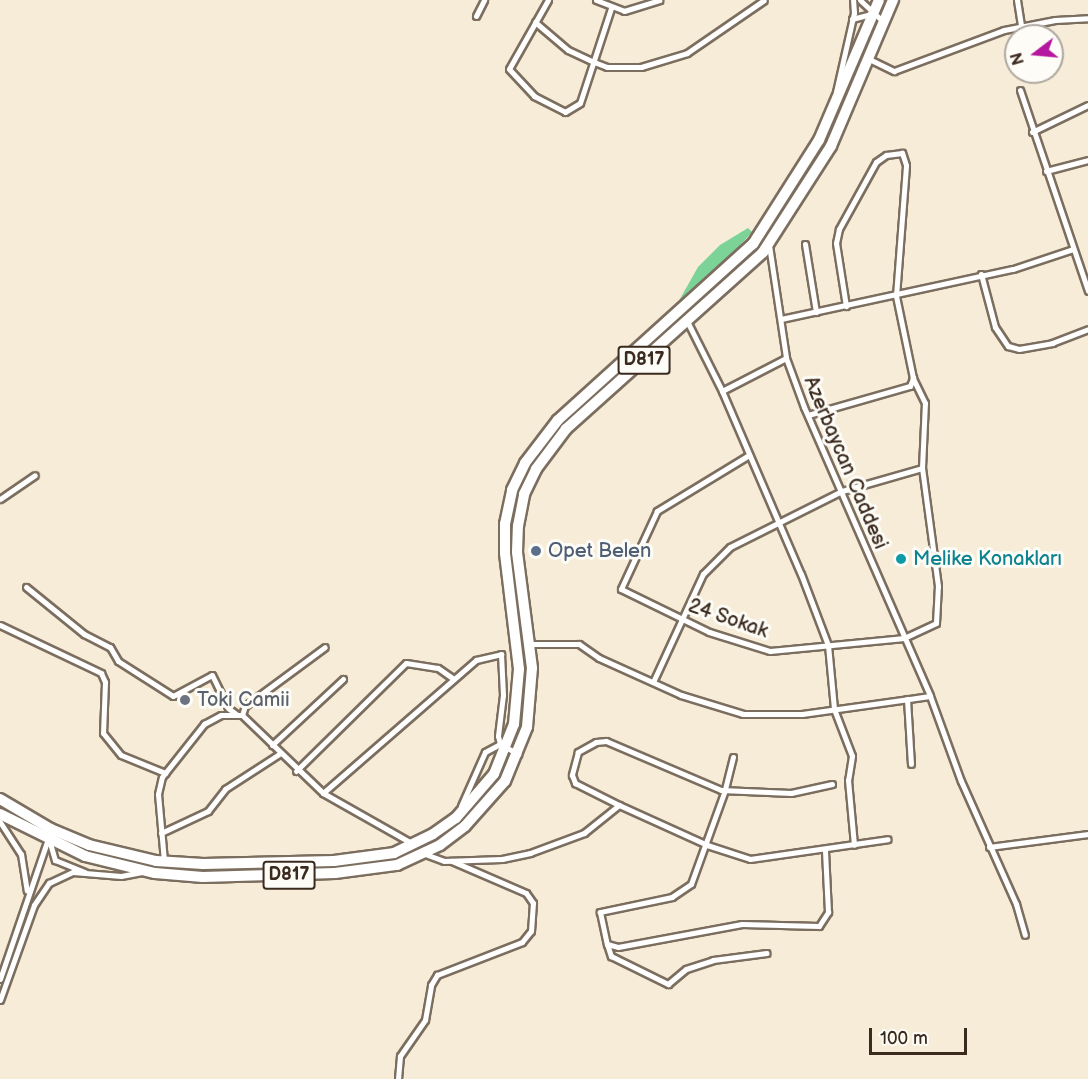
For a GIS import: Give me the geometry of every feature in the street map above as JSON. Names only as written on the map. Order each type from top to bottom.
[{"type":"highway","name":"D817","points":[[0,814],[49,842],[85,856],[143,871],[202,877],[335,873],[397,865],[425,854],[465,826],[485,807],[505,781],[508,749],[514,724],[519,669],[504,553],[505,524],[512,490],[525,463],[558,420],[753,244],[801,174],[879,0]]},
{"type":"highway","name":"D817","points":[[0,799],[51,829],[104,849],[164,861],[334,861],[394,853],[414,845],[456,818],[494,774],[531,697],[529,644],[517,552],[518,526],[524,494],[536,469],[566,429],[737,279],[769,244],[817,172],[869,59],[893,0]]},
{"type":"street","points":[[476,15],[484,0]]},
{"type":"street","points":[[548,0],[509,69],[534,96],[560,111],[577,107],[611,8]]},
{"type":"street","points":[[596,0],[611,8],[635,10],[659,0]]},
{"type":"street","points":[[535,22],[568,50],[594,62],[607,67],[641,67],[671,61],[754,3],[764,0]]},
{"type":"street","points":[[837,98],[836,82],[852,20],[853,0]]},
{"type":"street","points":[[860,0],[872,15],[884,22]]},
{"type":"street","points":[[1017,0],[1021,24]]},
{"type":"street","points":[[852,20],[872,15]]},
{"type":"street","points":[[1038,24],[1088,18]]},
{"type":"street","points":[[869,59],[894,71],[1004,32]]},
{"type":"street","points":[[1020,90],[1032,132],[1088,291]]},
{"type":"street","points":[[1032,132],[1088,105]]},
{"type":"street","points":[[653,682],[683,621],[690,599],[716,558],[777,521],[842,491],[922,468],[925,402],[913,378],[896,296],[906,165],[902,153],[896,152],[876,162],[839,229],[836,243],[846,306]]},
{"type":"street","points":[[1046,171],[1088,160]]},
{"type":"street","name":"Azerbaycan Caddesi","points":[[769,244],[786,358],[808,415],[930,696],[989,847],[1016,904],[1025,935]]},
{"type":"street","points":[[805,244],[816,312]]},
{"type":"street","points":[[781,319],[896,296],[981,274],[1014,269],[1073,249]]},
{"type":"street","points":[[981,274],[1000,338],[1008,346],[1019,349],[1052,343],[1088,329]]},
{"type":"street","points":[[688,323],[722,391],[828,645],[834,709],[852,756],[848,780],[854,845]]},
{"type":"street","points":[[722,391],[786,358]]},
{"type":"street","points":[[808,415],[910,386],[913,378]]},
{"type":"street","name":"24 Sokak","points":[[749,455],[657,511],[621,589],[683,621],[770,651],[904,638],[936,623],[938,586],[922,468]]},
{"type":"street","points":[[0,499],[35,476]]},
{"type":"street","points":[[26,587],[84,634],[110,646],[118,661],[173,696],[212,675],[228,708],[239,715],[323,794],[414,845]]},
{"type":"street","points":[[0,625],[101,673],[105,681],[104,733],[121,755],[165,773]]},
{"type":"street","points":[[529,644],[579,644],[599,658],[653,682],[743,714],[789,715],[930,696]]},
{"type":"street","points":[[239,715],[245,706],[325,647]]},
{"type":"street","points":[[323,794],[394,736],[476,660],[501,654],[502,694],[497,731],[508,749],[485,752],[456,818]]},
{"type":"street","points":[[296,771],[406,663],[438,668],[454,679]]},
{"type":"street","points":[[272,746],[343,679]]},
{"type":"street","points":[[907,699],[911,764]]},
{"type":"street","points":[[164,861],[158,794],[165,773],[204,724],[221,715],[239,715]]},
{"type":"street","points":[[832,784],[791,793],[725,790],[606,741],[585,746],[572,763],[575,783],[707,845],[750,859],[825,850],[888,839]]},
{"type":"street","points":[[161,833],[208,811],[225,789],[279,754]]},
{"type":"street","points":[[733,757],[707,845],[691,884],[683,891],[600,912],[606,944],[611,956],[668,984],[686,969],[713,960],[767,953]]},
{"type":"street","points":[[452,861],[502,859],[551,847],[584,833],[619,805]]},
{"type":"street","points":[[0,822],[21,854],[27,896]]},
{"type":"street","points":[[0,979],[27,896],[49,842],[51,829]]},
{"type":"street","points":[[989,847],[1088,834]]},
{"type":"street","points":[[49,842],[55,860],[85,872]]},
{"type":"street","points":[[606,944],[618,947],[742,924],[819,926],[828,912],[825,850]]},
{"type":"street","points":[[398,1079],[400,1056],[425,1020],[431,985],[437,975],[522,942],[531,930],[533,903],[526,893],[452,861],[425,854]]},
{"type":"street","points":[[0,1000],[38,896],[60,876],[85,872],[121,876],[143,871]]},
{"type":"green space","points":[[748,228],[752,232],[724,263],[676,306],[698,267],[720,245]]},
{"type":"place","name":"Opet Belen","points":[[536,551]]},
{"type":"place","name":"Melike Konakları","points":[[901,559]]},
{"type":"place","name":"Toki Camii","points":[[185,700]]}]
